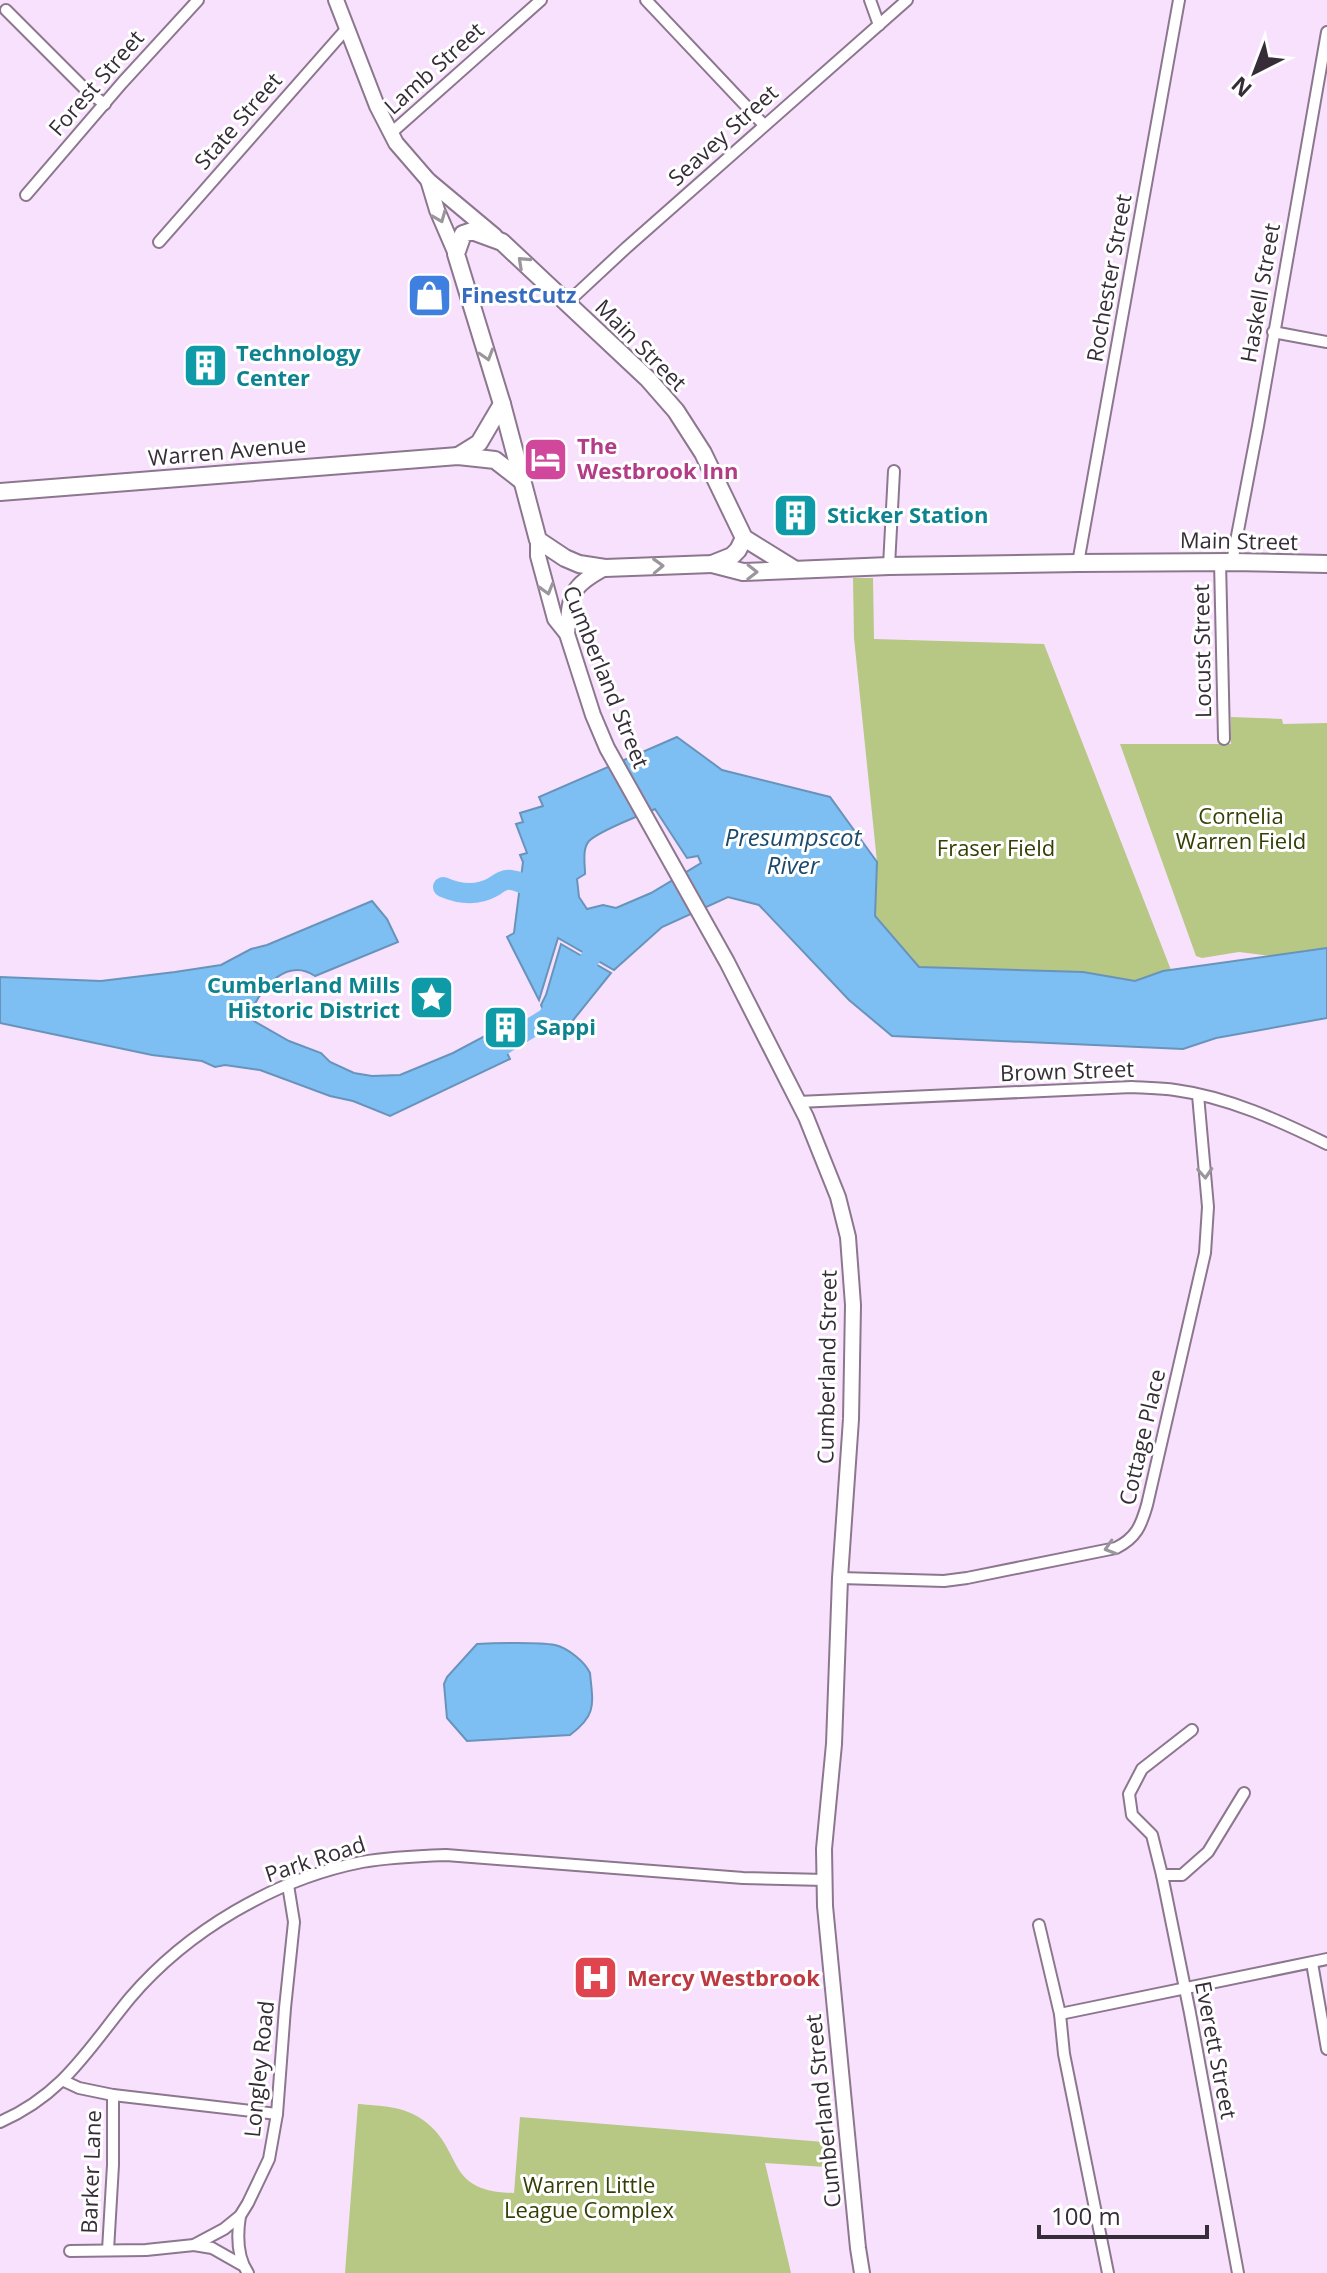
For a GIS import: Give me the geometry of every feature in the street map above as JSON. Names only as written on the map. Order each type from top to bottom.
[{"type":"main road","name":"Main Street","points":[[336,0],[390,134],[428,180],[502,242],[648,379],[676,411],[703,453],[744,538]]},
{"type":"main road","name":"Cumberland Street","points":[[428,180],[456,254],[502,404],[538,540],[538,556],[555,619],[567,634],[593,715],[614,763],[704,920],[798,1102],[838,1197],[848,1237],[853,1316],[851,1419],[840,1578],[834,1744],[824,1849],[828,1937],[862,2273]]},
{"type":"main road","points":[[456,254],[463,234],[472,231],[502,242]]},
{"type":"main road","points":[[458,456],[479,443],[502,404]]},
{"type":"main road","name":"Warren Avenue","points":[[0,492],[458,456],[495,460],[522,481]]},
{"type":"main road","points":[[712,564],[732,556],[744,538],[794,569]]},
{"type":"main road","name":"Main Street","points":[[538,540],[579,564],[605,568],[712,564],[743,572],[779,572],[889,566],[1078,563],[1327,564]]},
{"type":"main road","points":[[567,634],[572,593],[586,578],[605,568]]},
{"type":"street","name":"Lamb Street","points":[[390,134],[541,0]]},
{"type":"street","points":[[646,0],[764,125]]},
{"type":"street","points":[[870,0],[879,25]]},
{"type":"street","name":"Seavey Street","points":[[568,302],[907,0]]},
{"type":"street","name":"Rochester Street","points":[[1078,563],[1179,0]]},
{"type":"street","name":"Forest Street","points":[[26,195],[190,3]]},
{"type":"street","points":[[6,10],[88,92],[105,104]]},
{"type":"street","name":"State Street","points":[[159,242],[348,27]]},
{"type":"street","name":"Haskell Street","points":[[1226,562],[1273,332],[1327,32]]},
{"type":"street","points":[[1273,332],[1327,342]]},
{"type":"street","points":[[889,566],[894,471]]},
{"type":"street","name":"Locust Street","points":[[1224,739],[1226,562]]},
{"type":"street","name":"Brown Street","points":[[798,1102],[1132,1087],[1176,1090],[1245,1109],[1327,1144]]},
{"type":"street","name":"Cottage Place","points":[[840,1578],[944,1581],[989,1575],[1116,1548],[1129,1541],[1138,1529],[1147,1505],[1205,1253],[1208,1207],[1198,1095]]},
{"type":"street","name":"Everett Street","points":[[1192,1730],[1142,1769],[1129,1794],[1132,1815],[1152,1835],[1162,1875],[1238,2273]]},
{"type":"street","points":[[1162,1875],[1182,1875],[1208,1852],[1244,1793]]},
{"type":"street","name":"Park Road","points":[[0,2122],[64,2081],[131,1997],[212,1924],[288,1885],[359,1863],[400,1856],[446,1855],[743,1878],[825,1880]]},
{"type":"street","name":"Longley Road","points":[[70,2251],[146,2250],[194,2245],[224,2229],[240,2216],[269,2159],[277,2114],[294,1922],[288,1885]]},
{"type":"street","points":[[1039,1925],[1060,2014],[1064,2054],[1108,2273]]},
{"type":"street","points":[[1060,2014],[1327,1959]]},
{"type":"street","points":[[1312,1963],[1327,2049]]},
{"type":"street","points":[[64,2081],[79,2088],[113,2095],[277,2114]]},
{"type":"street","name":"Barker Lane","points":[[108,2250],[113,2095]]},
{"type":"street","points":[[240,2216],[237,2235],[245,2269]]},
{"type":"street","points":[[194,2245],[222,2252],[245,2269]]},
{"type":"green space","name":"Fraser Field","points":[[853,578],[873,578],[874,639],[1044,644],[1171,970],[1135,981],[1083,972],[919,967],[875,916],[877,862],[854,638]]},
{"type":"green space","name":"Cornelia Warren Field","points":[[1231,717],[1282,719],[1283,724],[1327,723],[1327,954],[1271,956],[1239,952],[1202,958],[1196,956],[1120,744],[1231,744]]},
{"type":"green space","name":"Warren Little League Complex","points":[[358,2104],[400,2109],[416,2115],[436,2132],[465,2177],[491,2191],[514,2193],[520,2117],[824,2142],[833,2132],[837,2178],[833,2171],[825,2167],[765,2163],[791,2273],[345,2273]]},
{"type":"water","name":"Presumpscot River","points":[[677,737],[722,770],[830,797],[877,862],[875,916],[919,967],[1083,972],[1135,981],[1163,971],[1327,948],[1327,1018],[1216,1038],[1183,1049],[892,1036],[849,1000],[759,905],[728,897],[662,927],[614,970],[558,938],[539,1000],[507,937],[514,933],[523,862],[520,855],[527,853],[516,824],[523,822],[520,813],[543,806],[539,797]],"holes":[[[655,809],[687,858],[698,856],[701,863],[651,893],[616,908],[603,905],[587,909],[579,897],[577,879],[585,874],[585,852],[589,841],[610,828]]]},
{"type":"water","points":[[372,901],[387,919],[398,942],[315,976],[305,971],[286,972],[269,984],[252,1009],[254,1021],[289,1041],[321,1053],[330,1062],[354,1073],[372,1076],[400,1075],[453,1053],[496,1030],[510,1059],[390,1116],[260,1070],[225,1065],[215,1067],[202,1061],[152,1055],[0,1023],[0,977],[101,981],[221,965],[251,949]]},
{"type":"water","points":[[561,944],[611,973],[570,1024],[559,1030],[547,1018],[541,1005]]},
{"type":"water","points":[[477,1644],[548,1644],[570,1652],[590,1673],[592,1701],[585,1721],[570,1735],[467,1741],[447,1718],[444,1684]]},
{"type":"waterway","name":"Presumpscot River","points":[[443,887],[474,893],[511,880],[541,894]]},
{"type":"waterway","name":"Presumpscot River","points":[[477,1055],[503,1045],[547,1018],[588,962],[603,935]]},
{"type":"place","name":"FinestCutz","points":[[430,295]]},
{"type":"place","name":"Technology Center","points":[[205,366]]},
{"type":"place","name":"The Westbrook Inn","points":[[546,459]]},
{"type":"place","name":"Sticker Station","points":[[796,515]]},
{"type":"place","name":"Cumberland Mills Historic District","points":[[431,998]]},
{"type":"place","name":"Sappi","points":[[505,1027]]},
{"type":"place","name":"Mercy Westbrook","points":[[596,1978]]}]
